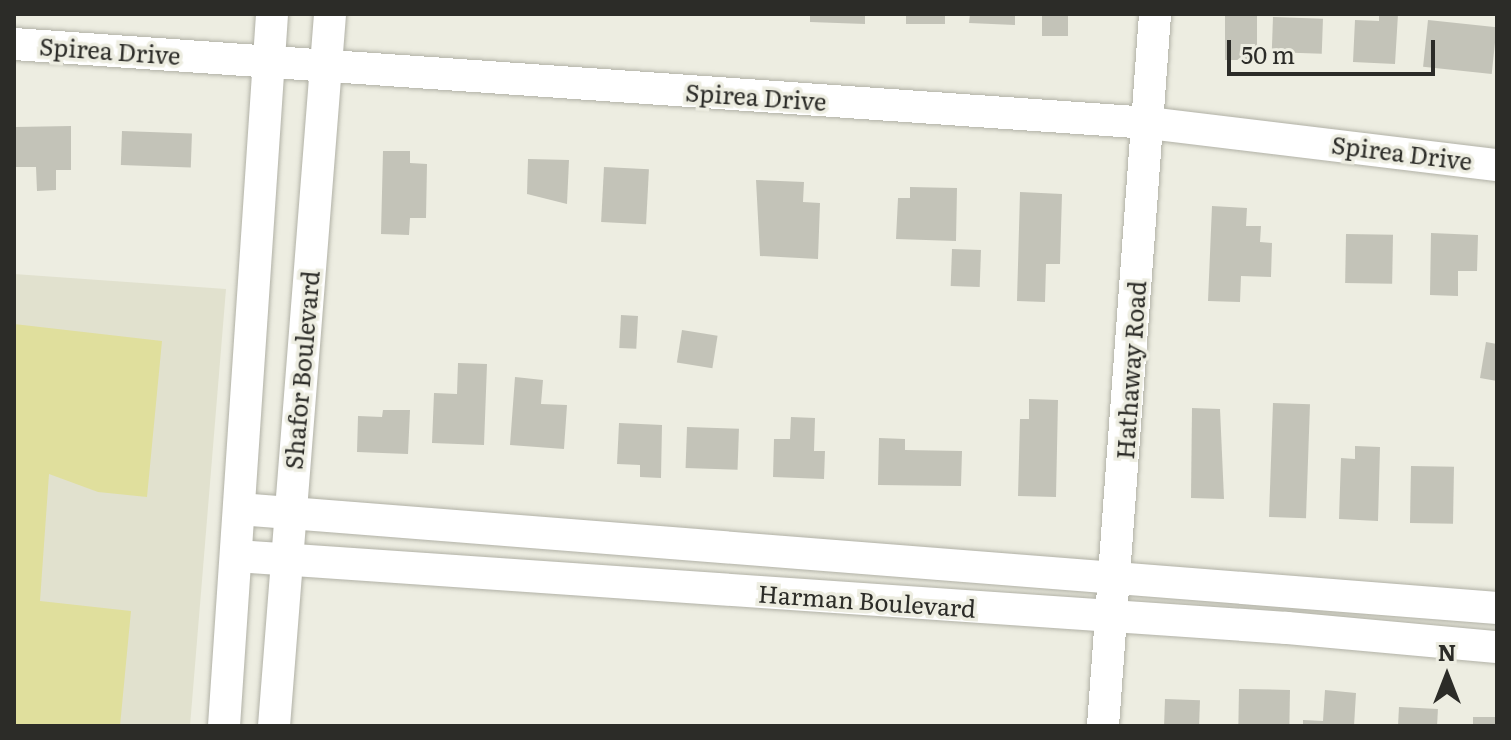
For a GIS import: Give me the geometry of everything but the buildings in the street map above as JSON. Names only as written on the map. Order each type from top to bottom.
[{"type":"street","points":[[224,726],[272,14]]},
{"type":"street","name":"Shafor Boulevard","points":[[274,726],[330,14]]},
{"type":"street","name":"Hathaway Road","points":[[1103,726],[1155,14]]},
{"type":"street","name":"Spirea Drive","points":[[14,44],[1149,123],[1497,165]]},
{"type":"street","name":"Harman Boulevard","points":[[239,509],[1114,575],[1497,608]]},
{"type":"street","points":[[703,589],[708,544]]},
{"type":"street","name":"Harman Boulevard","points":[[236,556],[1111,616],[1497,647]]},
{"type":"shaded area","points":[[14,274],[226,289],[190,726],[14,726]]},
{"type":"shaded area","points":[[14,324],[162,341],[147,497],[98,492],[49,474],[40,601],[131,611],[120,726],[14,726]]}]
